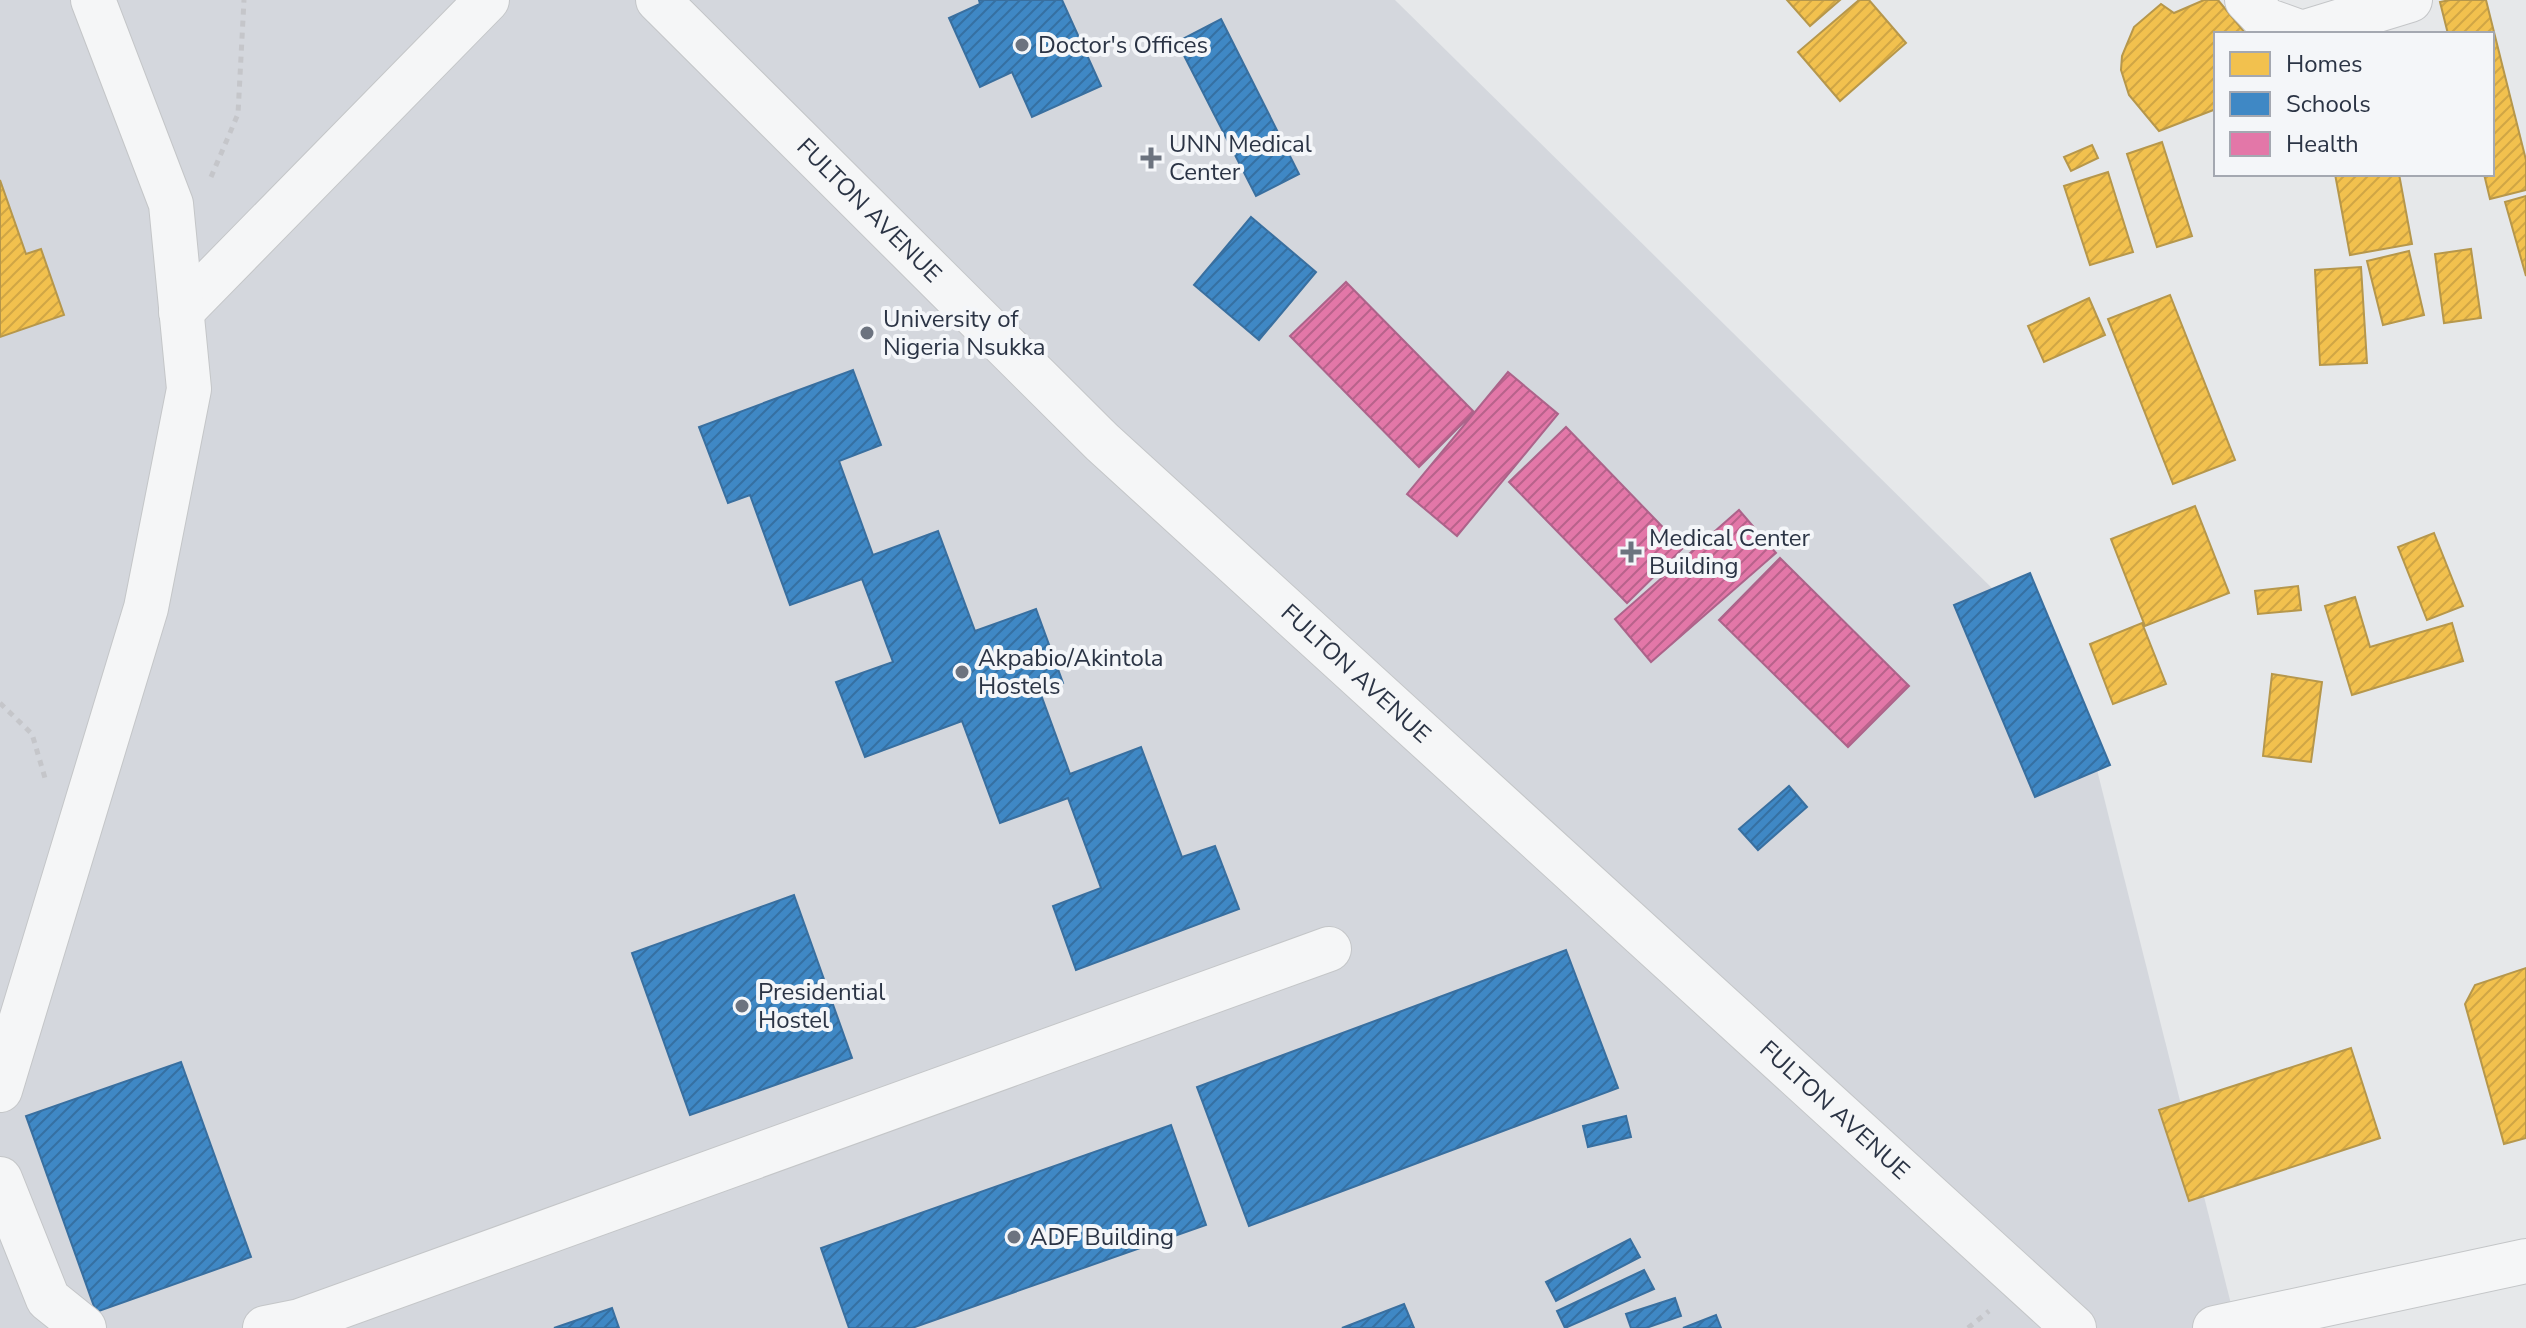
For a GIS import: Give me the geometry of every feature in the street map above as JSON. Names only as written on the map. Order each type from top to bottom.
[{"type":"street","points":[[0,1090],[146,608],[189,389],[171,204],[93,0]]},
{"type":"street","points":[[181,312],[487,0]]},
{"type":"street","name":"FULTON AVENUE","points":[[658,0],[1102,442],[2074,1328]]},
{"type":"street","points":[[2247,0],[2266,20],[2299,32]]},
{"type":"street","points":[[2305,32],[2410,0]]},
{"type":"street","points":[[288,1326],[1329,949]]},
{"type":"street","points":[[0,1179],[48,1299],[84,1328]]},
{"type":"street","points":[[2215,1328],[2526,1261]]},
{"type":"path","points":[[207,186],[238,114],[244,0]]},
{"type":"path","points":[[0,703],[32,734],[48,790]]},
{"type":"shaded area","name":"University of Nigeria Nsukka","points":[[0,0],[1395,0],[2071,666],[2237,1328],[0,1328]]},
{"type":"building: Homes","points":[[1787,0],[1840,0],[1810,26]]},
{"type":"building: Homes","points":[[1859,0],[1869,0],[1906,43],[1840,101],[1798,52]]},
{"type":"building: Homes","points":[[2204,0],[2218,0],[2244,32],[2214,32],[2214,110],[2159,131],[2129,95],[2121,70],[2122,56],[2134,27],[2161,4],[2174,13]]},
{"type":"building: Homes","points":[[2486,0],[2494,32],[2448,32],[2440,2]]},
{"type":"building: Homes","points":[[2494,32],[2526,160],[2526,190],[2490,199],[2484,176],[2494,176]]},
{"type":"building: Homes","points":[[2162,142],[2192,236],[2157,247],[2127,154]]},
{"type":"building: Homes","points":[[2092,145],[2098,158],[2071,171],[2064,157]]},
{"type":"building: Homes","points":[[2108,172],[2133,252],[2090,265],[2064,186]]},
{"type":"building: Homes","points":[[2335,176],[2399,176],[2412,244],[2350,255]]},
{"type":"building: Homes","points":[[0,180],[26,254],[41,249],[64,315],[0,337]]},
{"type":"building: Homes","points":[[2526,196],[2526,276],[2505,202]]},
{"type":"building: Homes","points":[[2471,249],[2481,318],[2444,323],[2435,254]]},
{"type":"building: Homes","points":[[2409,251],[2424,315],[2383,325],[2367,261]]},
{"type":"building: Homes","points":[[2361,267],[2367,363],[2320,365],[2315,270]]},
{"type":"building: Homes","points":[[2170,295],[2235,460],[2173,484],[2108,319]]},
{"type":"building: Homes","points":[[2089,298],[2105,335],[2044,362],[2028,326]]},
{"type":"building: Homes","points":[[2195,506],[2229,593],[2145,626],[2111,539]]},
{"type":"building: Homes","points":[[2434,533],[2463,606],[2427,620],[2398,547]]},
{"type":"building: Homes","points":[[2298,586],[2301,610],[2258,614],[2255,591]]},
{"type":"building: Homes","points":[[2355,597],[2370,647],[2452,623],[2463,661],[2352,695],[2325,606]]},
{"type":"building: Homes","points":[[2142,623],[2166,684],[2113,704],[2090,644]]},
{"type":"building: Homes","points":[[2272,674],[2322,682],[2311,762],[2263,756]]},
{"type":"building: Homes","points":[[2526,968],[2526,1138],[2504,1144],[2465,1004],[2475,985]]},
{"type":"building: Homes","points":[[2351,1048],[2380,1138],[2189,1201],[2159,1110]]},
{"type":"building: Schools","name":"Doctor's Offices","points":[[979,0],[1062,0],[1101,86],[1032,117],[1012,72],[980,87],[949,18],[980,4]]},
{"type":"building: Schools","points":[[1221,19],[1299,174],[1256,196],[1177,42]]},
{"type":"building: Schools","points":[[1251,217],[1316,272],[1259,340],[1194,285]]},
{"type":"building: Schools","name":"Akpabio/Akintola Hostels","points":[[853,370],[881,445],[839,461],[873,555],[938,531],[975,631],[1036,609],[1063,683],[1040,692],[1070,774],[1141,747],[1182,857],[1215,846],[1239,909],[1076,970],[1053,906],[1101,888],[1068,798],[1000,823],[962,721],[865,757],[836,682],[893,662],[862,579],[790,605],[750,495],[728,503],[699,427]]},
{"type":"building: Schools","points":[[2030,573],[2110,765],[2035,797],[1954,605]]},
{"type":"building: Schools","points":[[1789,786],[1807,807],[1758,850],[1739,829]]},
{"type":"building: Schools","name":"Presidential Hostel","points":[[794,895],[852,1058],[690,1115],[632,953]]},
{"type":"building: Schools","points":[[1566,950],[1618,1088],[1249,1226],[1197,1087]]},
{"type":"building: Schools","points":[[181,1062],[251,1257],[96,1312],[26,1116]]},
{"type":"building: Schools","points":[[1626,1116],[1631,1137],[1588,1147],[1583,1126]]},
{"type":"building: Schools","name":"ADF Building","points":[[1171,1125],[1206,1225],[912,1328],[849,1328],[821,1248]]},
{"type":"building: Schools","points":[[1630,1239],[1640,1257],[1556,1301],[1546,1282]]},
{"type":"building: Schools","points":[[1644,1270],[1654,1289],[1565,1328],[1557,1311]]},
{"type":"building: Schools","points":[[1675,1298],[1681,1316],[1646,1328],[1631,1328],[1626,1314]]},
{"type":"building: Schools","points":[[1404,1304],[1414,1328],[1342,1328]]},
{"type":"building: Schools","points":[[612,1308],[619,1328],[554,1328]]},
{"type":"building: Schools","points":[[1716,1315],[1721,1328],[1683,1328]]},
{"type":"building: Health","points":[[1346,282],[1474,412],[1419,467],[1290,336]]},
{"type":"building: Health","points":[[1508,372],[1558,414],[1457,536],[1407,494]]},
{"type":"building: Health","points":[[1566,427],[1683,548],[1627,603],[1509,482]]},
{"type":"building: Health","points":[[1739,510],[1776,553],[1651,662],[1615,619]]},
{"type":"building: Health","points":[[1780,558],[1909,686],[1848,747],[1719,620]]},
{"type":"place","name":"Doctor's Offices","points":[[1022,45]]},
{"type":"place","name":"UNN Medical Center","points":[[1151,158]]},
{"type":"place","name":"University of Nigeria Nsukka","points":[[867,333]]},
{"type":"place","name":"Medical Center Building","points":[[1631,552]]},
{"type":"place","name":"Akpabio/Akintola Hostels","points":[[962,672]]},
{"type":"place","name":"Presidential Hostel","points":[[742,1006]]},
{"type":"place","name":"ADF Building","points":[[1014,1237]]}]
